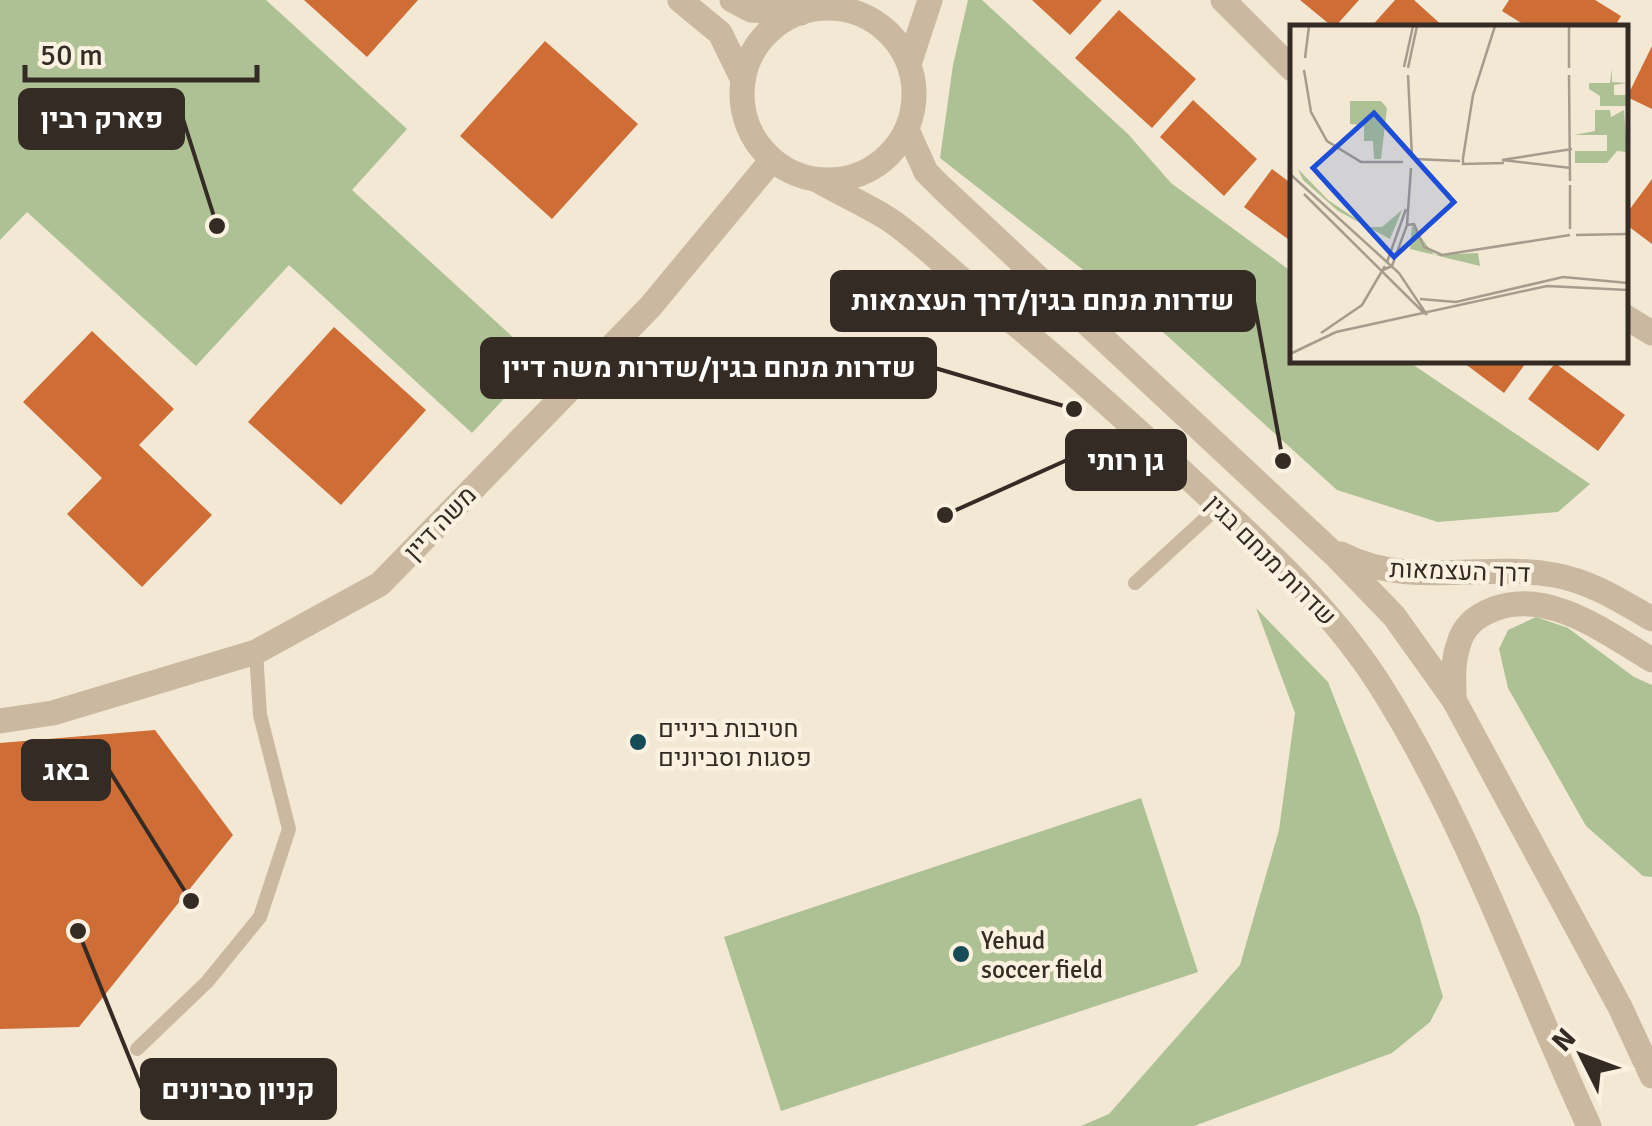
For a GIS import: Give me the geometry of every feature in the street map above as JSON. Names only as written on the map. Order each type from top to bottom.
[{"type":"street","points":[[680,0],[720,33],[743,80]]},
{"type":"street","points":[[732,0],[751,10],[801,12],[850,5],[884,28],[902,49],[914,92],[907,130],[882,161],[857,176],[817,180],[798,176],[772,160],[746,123],[743,80],[747,64],[765,36],[801,12]]},
{"type":"street","points":[[909,64],[930,0]]},
{"type":"street","points":[[1223,0],[1290,67]]},
{"type":"street","name":"שדרות מנחם בגין","points":[[907,130],[926,172],[942,188],[1323,544],[1394,616],[1454,700],[1620,1007],[1652,1076]]},
{"type":"street","name":"משה דיין","points":[[0,722],[53,713],[256,652],[380,584],[650,307],[772,160]]},
{"type":"street","name":"שדרות מנחם בגין","points":[[817,180],[890,221],[1028,334],[1313,598],[1377,681],[1452,822],[1588,1126]]},
{"type":"street","points":[[1627,318],[1652,333]]},
{"type":"street","name":"דרך העצמאות","points":[[1323,544],[1373,568],[1400,573],[1520,571],[1557,575],[1591,586],[1652,619]]},
{"type":"street","points":[[1454,700],[1454,666],[1465,628],[1478,615],[1504,606],[1558,609],[1652,660]]},
{"type":"lane","points":[[1135,583],[1218,506]]},
{"type":"lane","points":[[136,1049],[208,982],[260,917],[289,829],[260,715],[256,652]]},
{"type":"green space","points":[[0,0],[266,0],[407,129],[352,190],[539,361],[472,433],[289,265],[196,366],[27,212],[0,240]]},
{"type":"green space","points":[[968,0],[982,0],[1128,134],[1171,183],[1290,271],[1290,362],[1409,362],[1590,484],[1558,512],[1438,522],[1337,490],[1164,333],[940,158],[953,65]]},
{"type":"green space","points":[[1256,608],[1328,682],[1419,915],[1443,997],[1430,1022],[1392,1053],[1194,1126],[1081,1126],[1109,1114],[1240,965],[1279,830],[1295,713]]},
{"type":"green space","points":[[1536,617],[1568,628],[1634,677],[1652,685],[1652,877],[1643,876],[1586,826],[1508,688],[1499,649],[1508,630]]},
{"type":"green space","name":"Yehud soccer field","points":[[1141,798],[1198,972],[781,1111],[724,937]]},
{"type":"building","points":[[304,0],[418,0],[367,57]]},
{"type":"building","points":[[1032,0],[1102,0],[1070,35]]},
{"type":"building","points":[[1300,0],[1359,0],[1337,25],[1330,25]]},
{"type":"building","points":[[1395,0],[1414,0],[1442,25],[1373,25]]},
{"type":"building","points":[[1509,0],[1595,0],[1621,16],[1616,25],[1524,25],[1502,11]]},
{"type":"building","points":[[1119,10],[1196,79],[1152,128],[1075,58]]},
{"type":"building","points":[[545,41],[638,124],[552,219],[460,136]]},
{"type":"building","points":[[1652,46],[1652,109],[1627,97]]},
{"type":"building","points":[[1193,100],[1257,159],[1224,196],[1160,137]]},
{"type":"building","points":[[1272,169],[1290,182],[1290,241],[1244,207]]},
{"type":"building","points":[[1652,179],[1652,244],[1627,225],[1627,213]]},
{"type":"building","points":[[334,327],[426,410],[341,505],[248,422]]},
{"type":"building","points":[[92,331],[174,409],[139,445],[212,515],[142,587],[67,514],[102,478],[23,402]]},
{"type":"building","points":[[1463,362],[1527,362],[1504,393]]},
{"type":"building","points":[[1555,363],[1625,415],[1598,451],[1528,399]]},
{"type":"building","points":[[155,730],[233,835],[79,1027],[0,1029],[0,743]]},
{"type":"place","name":"פארק רבין","points":[[217,226]]},
{"type":"place","name":"שדרות מנחם בגין/שדרות משה דיין","points":[[1074,409]]},
{"type":"place","name":"שדרות מנחם בגין/דרך העצמאות","points":[[1283,461]]},
{"type":"place","name":"גן רותי","points":[[945,515]]},
{"type":"place","name":"חטיבות ביניים פסגות וסביונים","points":[[638,742]]},
{"type":"place","name":"באג","points":[[191,901]]},
{"type":"place","name":"קניון סביונים","points":[[78,931]]},
{"type":"place","name":"Yehud soccer field","points":[[961,954]]}]
